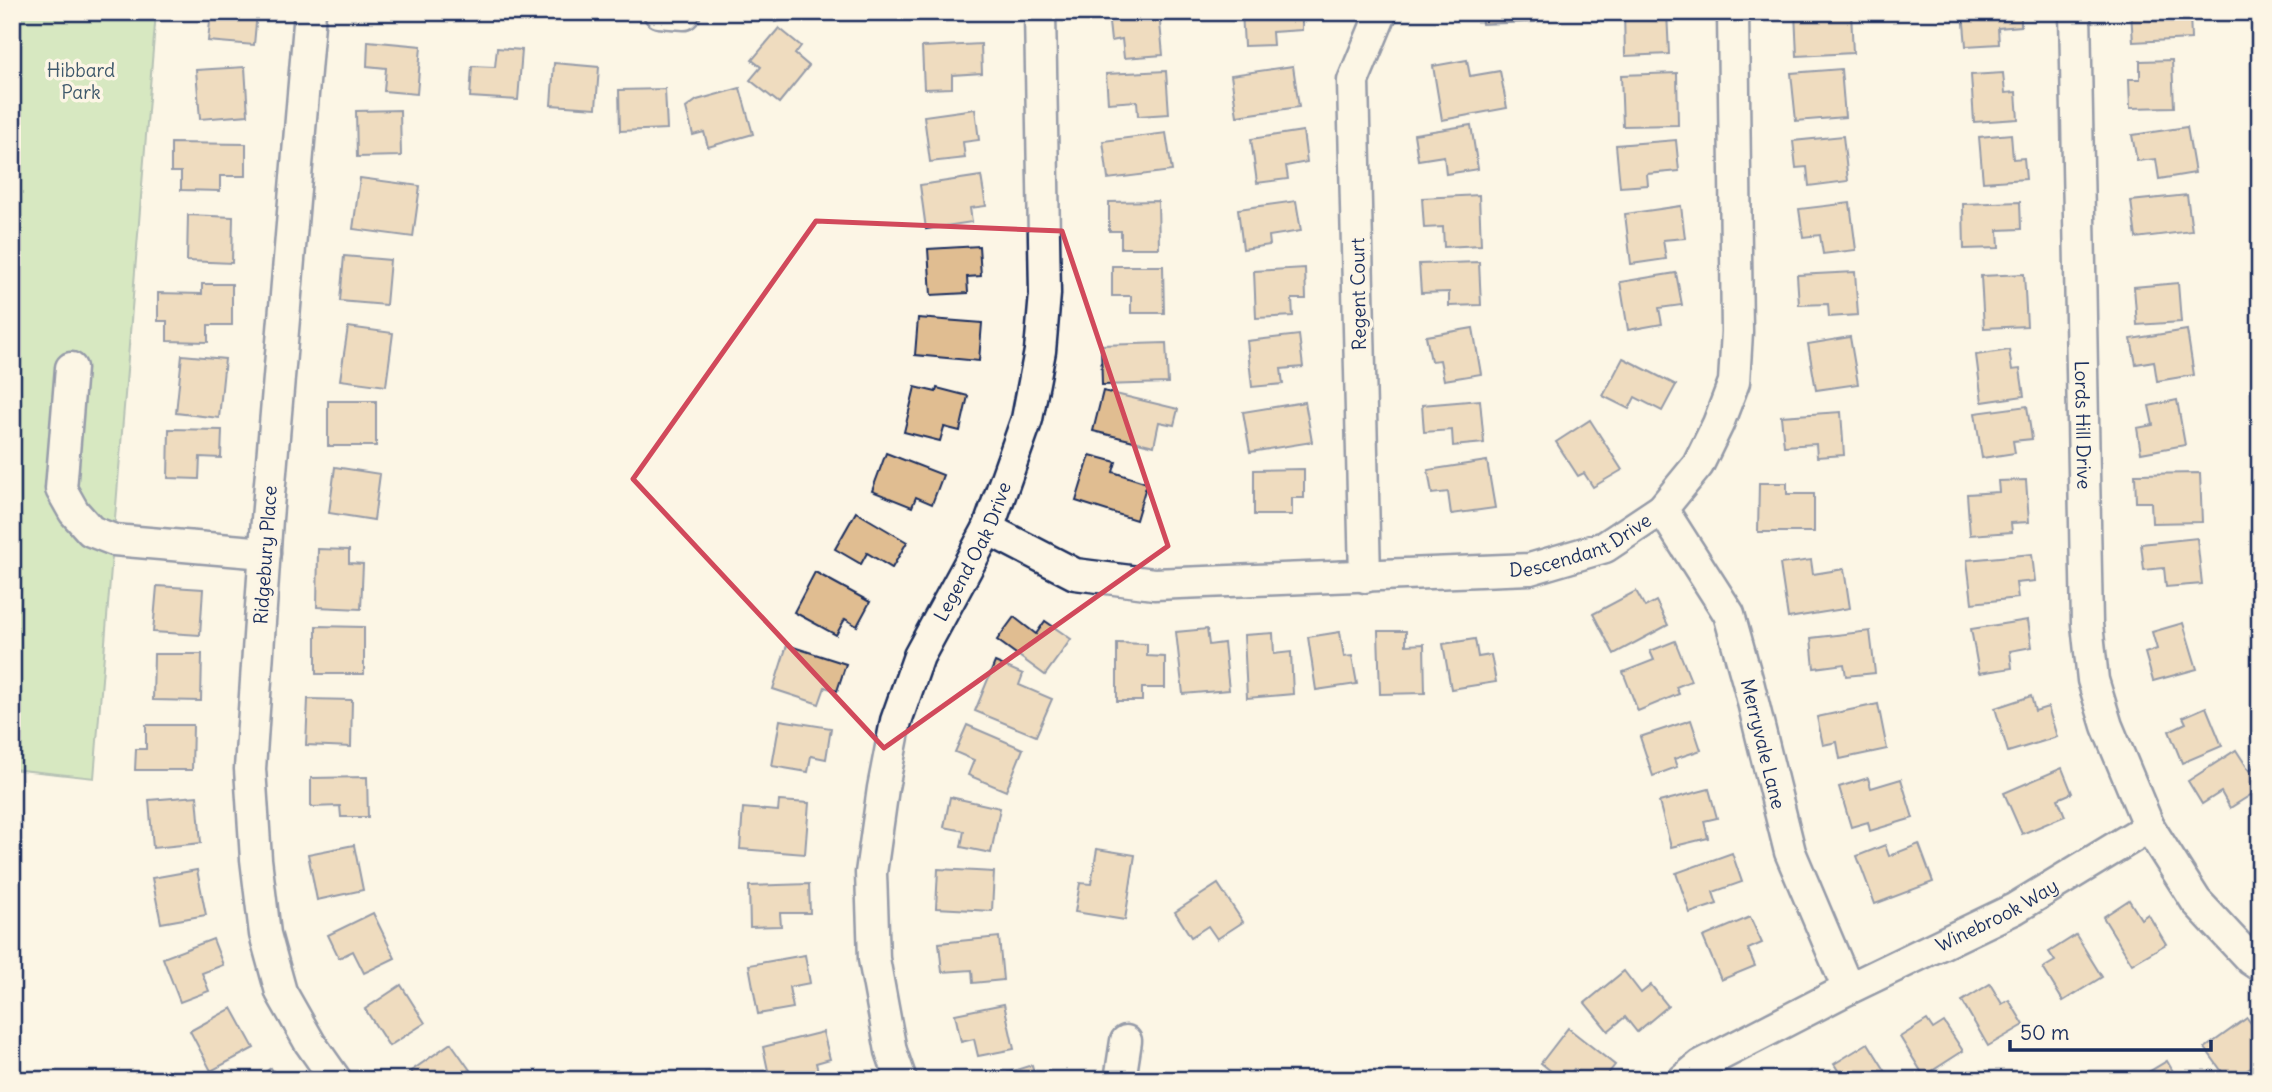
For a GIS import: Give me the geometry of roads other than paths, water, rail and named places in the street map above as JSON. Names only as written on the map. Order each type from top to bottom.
[{"type":"street","name":"Ridgebury Place","points":[[310,12],[265,553],[250,769],[256,859],[265,934],[282,992],[310,1043],[335,1080]]},
{"type":"street","name":"Legend Oak Drive","points":[[901,1080],[891,1051],[874,959],[871,873],[896,722],[919,656],[988,529],[1027,418],[1040,351],[1045,294],[1040,12]]},
{"type":"street","name":"Descendant Drive","points":[[988,529],[1075,574],[1154,584],[1530,569],[1605,547],[1662,509],[1698,465],[1734,382],[1738,332],[1733,12]]},
{"type":"street","name":"Lords Hill Drive","points":[[2075,12],[2087,624],[2093,680],[2107,726],[2149,827]]},
{"type":"street","name":"Regent Court","points":[[1365,577],[1353,81],[1380,16]]},
{"type":"street","points":[[71,368],[61,489],[74,512],[91,531],[114,540],[265,553]]},
{"type":"street","name":"Merryvale Lane","points":[[1662,509],[1729,614],[1790,852],[1848,989]]},
{"type":"street","points":[[2149,827],[2196,901],[2251,960],[2260,966]]},
{"type":"street","name":"Winebrook Way","points":[[1683,1080],[1701,1065],[1848,989],[2014,909],[2149,827]]},
{"type":"street","points":[[1120,1080],[1126,1041]]},
{"type":"park label","name":"Hibbard Park","points":[[81,81]]}]
